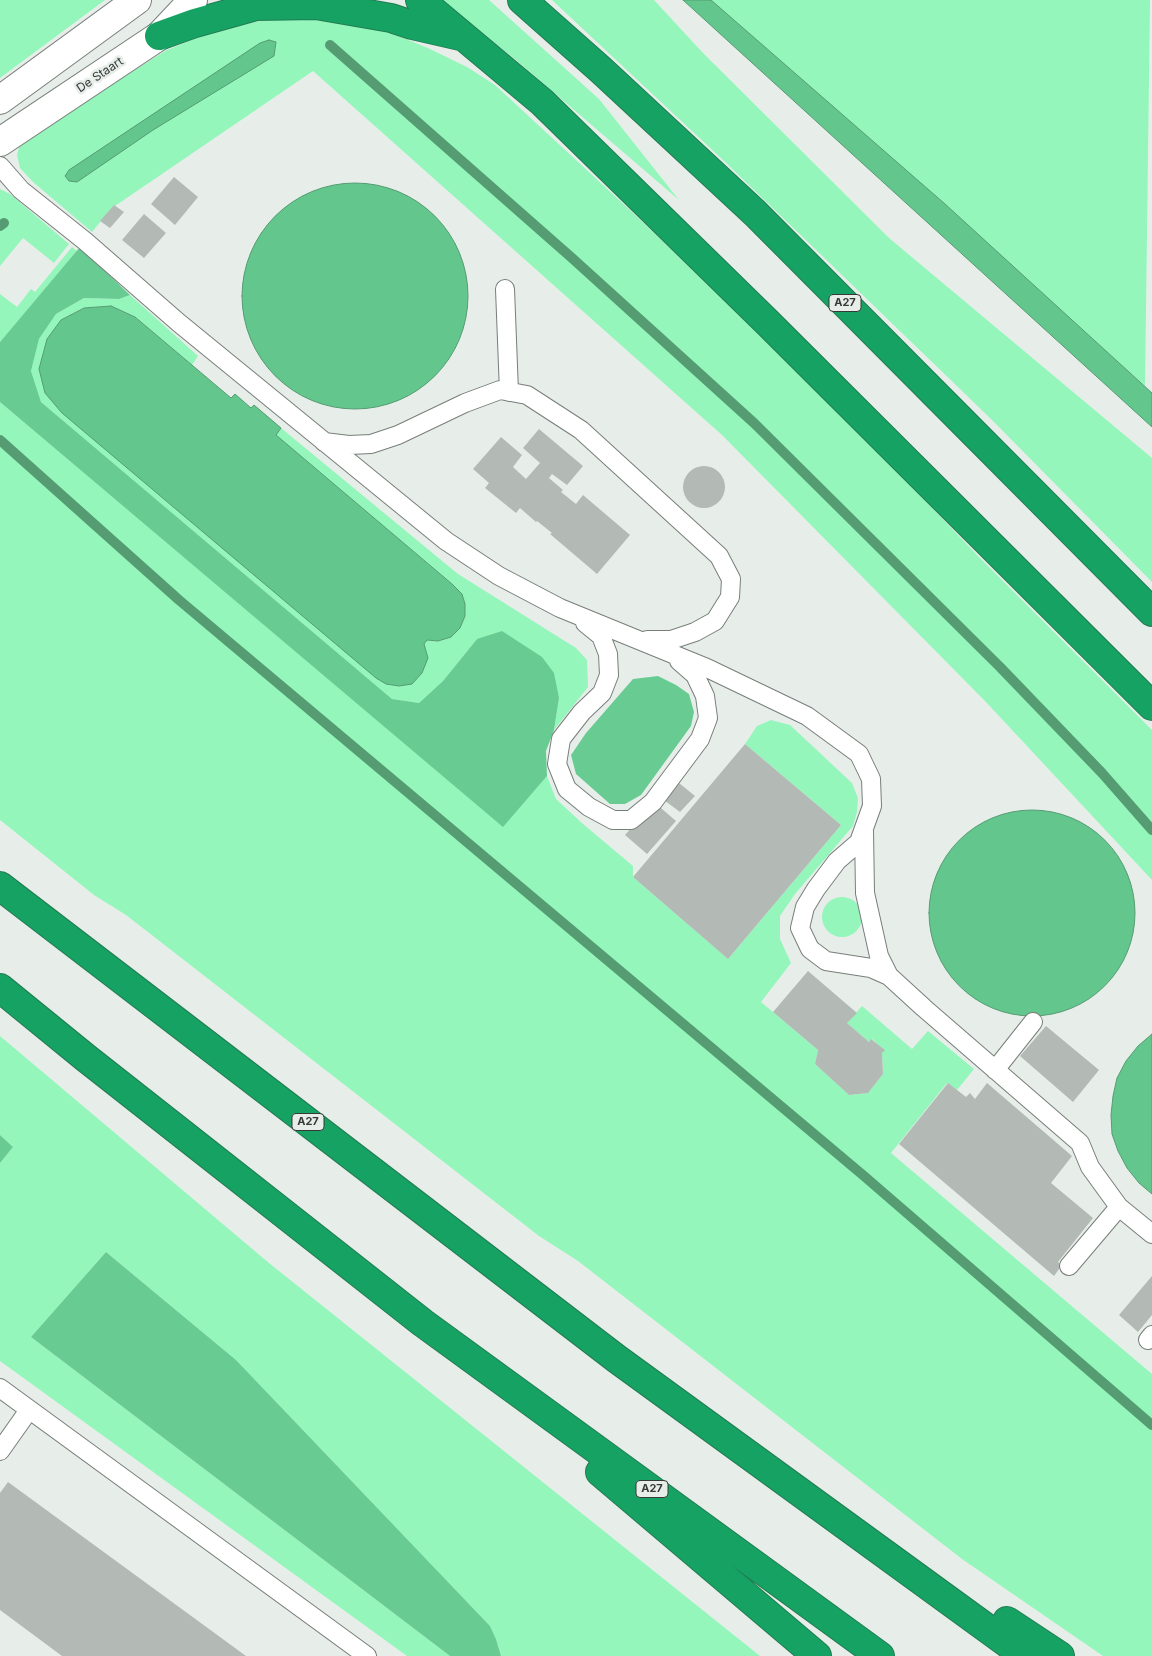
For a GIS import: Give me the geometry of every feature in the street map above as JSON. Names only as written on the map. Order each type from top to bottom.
[{"type":"highway","points":[[420,0],[542,102],[768,323],[1152,706]]},
{"type":"highway","name":"A27","points":[[522,0],[601,70],[755,213],[1152,612]]},
{"type":"highway","points":[[159,36],[195,23],[256,6],[316,5],[391,18],[412,26],[464,37]]},
{"type":"highway","name":"A27","points":[[0,886],[617,1359],[1025,1656]]},
{"type":"highway","name":"A27","points":[[0,988],[423,1323],[817,1656]]},
{"type":"highway","name":"A27","points":[[423,1323],[880,1656]]},
{"type":"highway","name":"A27","points":[[617,1359],[1060,1656]]},
{"type":"main road","points":[[0,100],[137,0]]},
{"type":"main road","name":"De Staart","points":[[0,142],[159,36],[193,0]]},
{"type":"lane","points":[[0,166],[21,190],[85,241],[179,323],[446,541],[499,576],[576,614],[707,668],[807,716],[859,754],[871,779],[872,806],[859,842],[837,861],[816,889],[805,907],[800,928],[810,949],[826,961],[871,968],[890,976]]},
{"type":"lane","points":[[505,289],[509,392]]},
{"type":"lane","points":[[324,442],[349,445],[371,444],[398,435],[465,403],[500,390],[526,395],[581,430],[719,556],[731,579],[730,596],[715,620],[695,632],[671,640],[639,640]]},
{"type":"lane","points":[[576,614],[601,636],[608,654],[609,675],[602,693],[582,712],[561,739],[557,764],[567,789],[588,807],[613,820],[631,820],[653,802],[700,739],[708,718],[705,696],[694,675],[670,653]]},
{"type":"lane","points":[[864,827],[865,893],[880,956],[890,976],[994,1070],[1080,1143],[1090,1167],[1119,1208],[1152,1234]]},
{"type":"lane","points":[[994,1070],[1033,1022]]},
{"type":"lane","points":[[1069,1266],[1119,1208]]},
{"type":"lane","points":[[0,1388],[367,1656]]},
{"type":"lane","points":[[0,1452],[29,1410]]},
{"type":"shaded area","points":[[0,0],[105,0],[0,78]]},
{"type":"shaded area","points":[[441,0],[489,0],[599,99],[679,200],[516,60]]},
{"type":"shaded area","points":[[552,0],[654,0],[703,53],[889,238],[1152,458],[1152,582],[990,418],[724,161]]},
{"type":"shaded area","points":[[683,0],[711,0],[945,204],[1152,393],[1152,427]]},
{"type":"shaded area","points":[[709,0],[1150,0],[1145,386]]},
{"type":"shaded area","points":[[327,19],[382,29],[467,67],[495,85],[812,382],[978,556],[1152,730],[1152,880],[985,701],[722,435],[313,71],[114,205],[92,232],[33,182],[20,168],[17,155],[20,143],[165,51],[213,31],[265,20]]},
{"type":"shaded area","points":[[269,40],[276,42],[274,56],[153,130],[77,182],[69,181],[65,176],[69,170],[260,43]]},
{"type":"shaded area","points":[[355,183],[388,188],[398,192],[418,202],[435,216],[449,233],[459,253],[463,263],[468,296],[463,329],[459,339],[449,359],[435,376],[418,390],[398,400],[388,404],[355,409],[322,404],[312,400],[292,390],[275,376],[261,359],[251,339],[247,329],[242,296],[247,263],[251,253],[261,233],[275,216],[292,202],[312,192],[322,188]]},
{"type":"shaded area","points":[[0,189],[10,194],[69,244],[54,263],[23,238],[0,266]]},
{"type":"shaded area","points":[[72,247],[77,251],[0,342],[0,294],[17,307],[31,289],[35,292]]},
{"type":"shaded area","points":[[80,247],[130,295],[119,299],[84,298],[56,314],[39,339],[31,371],[41,402],[392,699],[419,703],[443,681],[477,639],[502,631],[542,657],[554,673],[559,698],[554,730],[546,751],[547,776],[503,827],[0,402],[0,342]]},
{"type":"shaded area","points":[[130,295],[198,356],[192,365],[135,317],[111,306],[83,308],[61,320],[47,339],[424,644],[427,639],[438,641],[460,628],[465,616],[465,604],[462,594],[275,435],[281,428],[458,574],[576,648],[587,660],[588,687],[554,730],[559,698],[477,639],[443,681],[419,703],[392,699],[41,402],[31,371],[39,339],[56,314],[84,298],[119,299]]},
{"type":"shaded area","points":[[111,306],[135,317],[231,398],[235,394],[251,408],[254,405],[281,428],[276,435],[462,594],[465,604],[465,616],[460,628],[451,637],[438,641],[427,640],[424,644],[428,658],[422,673],[412,684],[399,686],[386,684],[376,678],[62,413],[45,393],[39,369],[47,339],[61,320],[84,308]]},
{"type":"shaded area","points":[[0,402],[503,826],[547,776],[556,799],[633,866],[633,877],[728,959],[841,825],[745,744],[757,726],[771,720],[790,725],[852,783],[858,798],[853,826],[795,894],[780,916],[780,939],[791,963],[761,1002],[818,1050],[815,1064],[849,1095],[868,1093],[883,1074],[882,1053],[884,1050],[872,1039],[869,1042],[847,1023],[862,1006],[912,1049],[928,1031],[974,1069],[957,1090],[947,1083],[891,1153],[1152,1374],[1152,1656],[1103,1656],[962,1559],[578,1261],[539,1236],[126,915],[94,895],[0,820]]},
{"type":"shaded area","points":[[658,676],[689,694],[694,712],[691,726],[641,795],[625,804],[610,804],[576,774],[571,755],[586,733],[633,679]]},
{"type":"shaded area","points":[[1032,810],[1052,812],[1071,818],[1080,822],[1105,840],[1123,865],[1127,874],[1133,893],[1135,913],[1133,933],[1127,952],[1123,961],[1105,986],[1080,1004],[1071,1008],[1052,1014],[1032,1016],[1012,1014],[993,1008],[984,1004],[959,986],[941,961],[937,952],[931,933],[929,913],[931,893],[937,874],[941,865],[959,840],[984,822],[993,818],[1012,812]]},
{"type":"shaded area","points":[[842,897],[856,903],[862,917],[856,931],[842,937],[828,931],[822,917],[828,903]]},
{"type":"shaded area","points":[[1152,1034],[1152,1194],[1139,1183],[1127,1168],[1118,1151],[1112,1134],[1111,1115],[1117,1078],[1126,1061],[1138,1046]]},
{"type":"shaded area","points":[[0,1036],[269,1263],[760,1656],[501,1656],[490,1626],[236,1360],[106,1252],[31,1337],[450,1656],[407,1656],[0,1361],[0,1163],[13,1147],[0,1135]]},
{"type":"shaded area","points":[[0,1135],[13,1147],[0,1163]]},
{"type":"shaded area","points":[[106,1252],[236,1360],[490,1626],[501,1656],[450,1656],[31,1337]]},
{"type":"building","points":[[174,177],[198,197],[175,225],[151,204]]},
{"type":"building","points":[[114,205],[124,212],[110,228],[100,221]]},
{"type":"building","points":[[144,214],[166,233],[144,258],[122,240]]},
{"type":"building","points":[[539,429],[583,466],[567,485],[552,474],[549,478],[563,490],[561,492],[576,504],[583,495],[630,535],[597,574],[537,521],[520,508],[516,513],[485,488],[489,483],[473,469],[501,437],[522,455],[513,467],[526,479],[540,463],[523,448]]},
{"type":"building","points":[[708,466],[716,469],[722,475],[725,487],[722,499],[716,505],[700,508],[692,505],[686,499],[683,483],[686,475],[692,469]]},
{"type":"building","points":[[745,744],[841,825],[728,959],[633,877]]},
{"type":"building","points":[[679,783],[695,796],[680,812],[664,800]]},
{"type":"building","points":[[654,802],[676,821],[647,854],[625,835]]},
{"type":"building","points":[[808,971],[857,1013],[847,1023],[869,1042],[871,1039],[885,1050],[882,1053],[883,1074],[868,1093],[849,1095],[815,1064],[818,1050],[773,1012]]},
{"type":"building","points":[[1046,1026],[1099,1070],[1073,1102],[1020,1056]]},
{"type":"building","points":[[948,1083],[966,1097],[970,1093],[975,1099],[987,1083],[1072,1156],[1051,1183],[1093,1218],[1058,1262],[1062,1265],[1054,1276],[899,1144]]},
{"type":"building","points":[[1152,1276],[1152,1315],[1138,1332],[1119,1315]]},
{"type":"building","points":[[8,1482],[246,1656],[62,1656],[0,1610],[0,1493]]},
{"type":"waterway","points":[[330,45],[572,258],[754,423],[1000,667],[1102,773],[1152,830]]},
{"type":"waterway","points":[[0,226],[4,223]]},
{"type":"waterway","points":[[0,440],[179,600],[864,1176],[1152,1425]]}]
